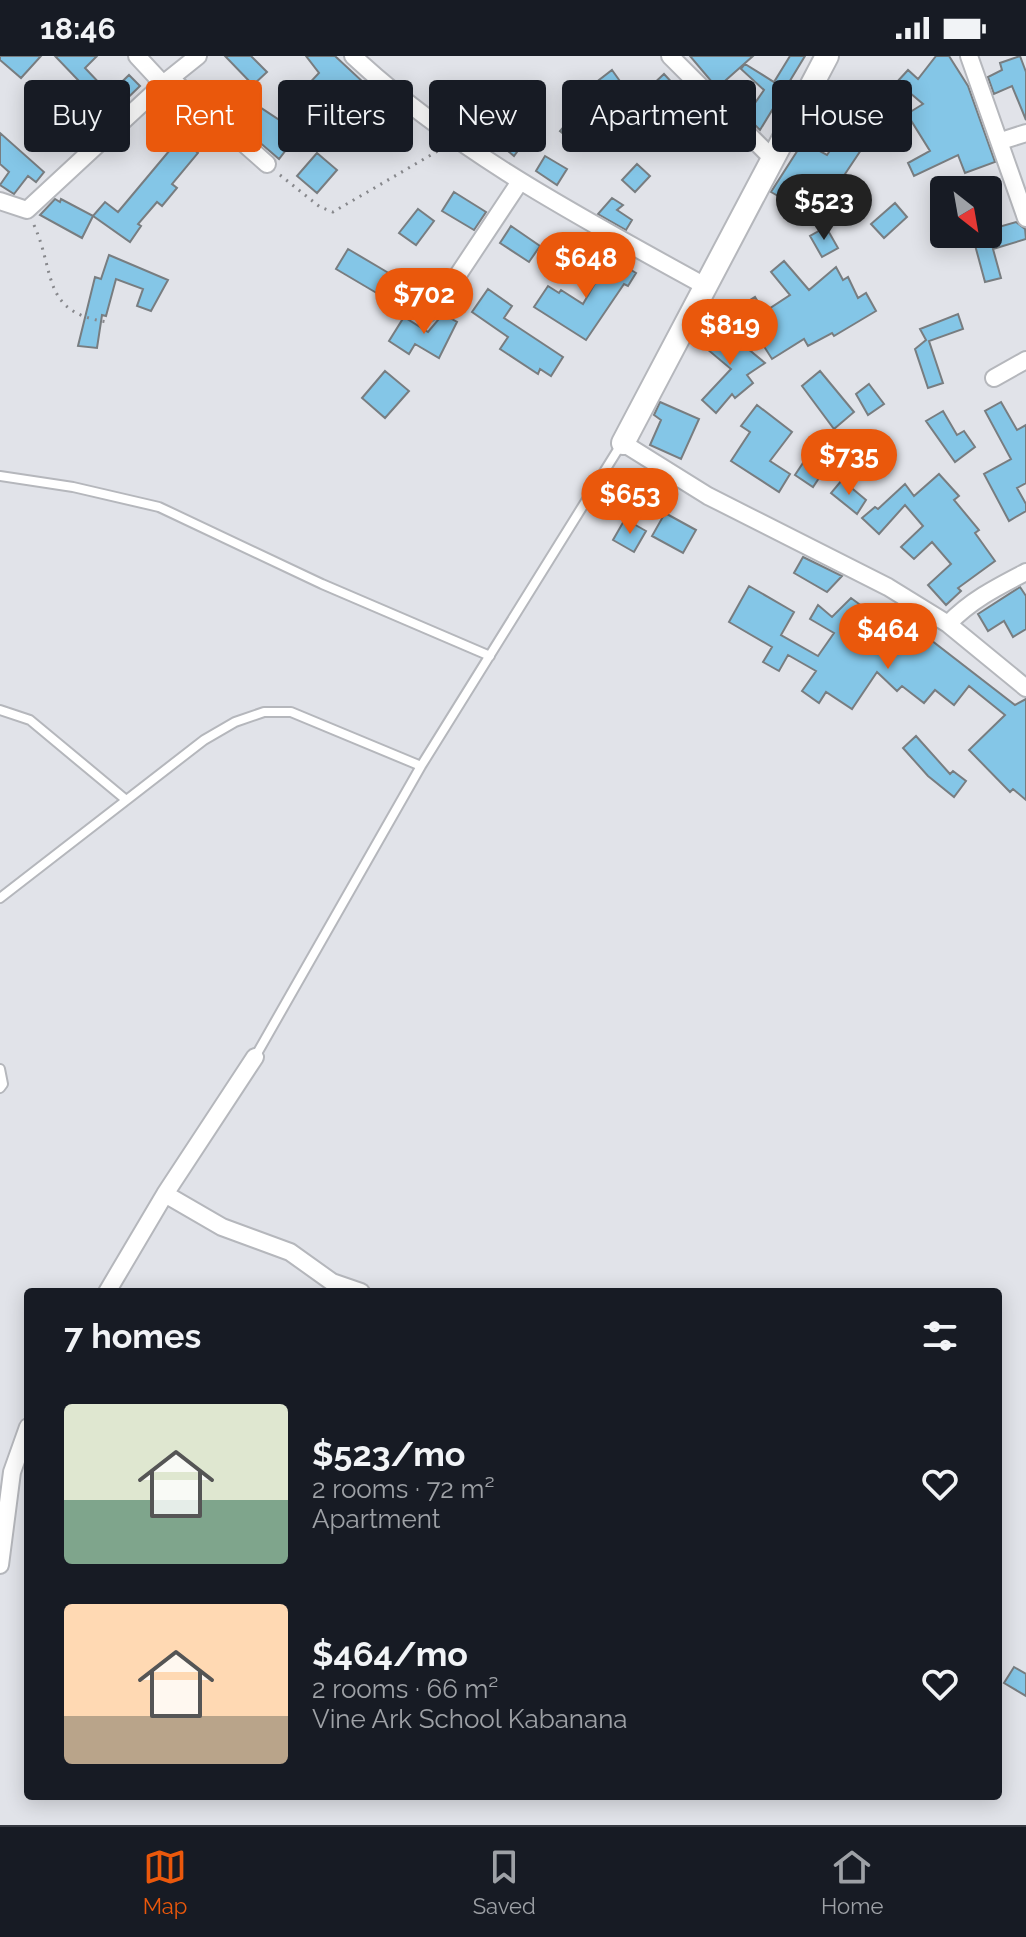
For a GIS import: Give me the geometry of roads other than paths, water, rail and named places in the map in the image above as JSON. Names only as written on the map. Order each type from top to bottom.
[{"type":"street","points":[[137,56],[166,80]]},
{"type":"street","points":[[168,80],[198,56]]},
{"type":"street","points":[[353,56],[387,88],[519,183],[705,286]]},
{"type":"street","points":[[670,56],[772,158]]},
{"type":"street","points":[[827,56],[623,443],[708,496],[888,587],[948,624],[1026,688]]},
{"type":"street","points":[[969,56],[1026,218]]},
{"type":"street","points":[[0,201],[27,210],[146,100]]},
{"type":"street","points":[[1001,141],[1026,133]]},
{"type":"street","points":[[253,152],[267,164]]},
{"type":"street","points":[[429,313],[442,299],[519,183]]},
{"type":"street","points":[[994,378],[1026,360]]},
{"type":"street","points":[[948,624],[982,594],[1026,572]]},
{"type":"street","points":[[109,1288],[165,1194],[255,1057]]},
{"type":"street","points":[[165,1194],[222,1227],[290,1252],[332,1282],[349,1288]]},
{"type":"street","points":[[0,1565],[12,1472],[24,1438]]},
{"type":"lane","points":[[255,1057],[421,766],[623,443]]},
{"type":"lane","points":[[0,476],[73,487],[159,507],[322,584],[490,656]]},
{"type":"lane","points":[[0,710],[30,720],[125,799]]},
{"type":"lane","points":[[0,898],[204,740],[235,722],[264,712],[291,712],[421,766]]},
{"type":"lane","points":[[0,1069],[3,1084],[0,1088]]}]
